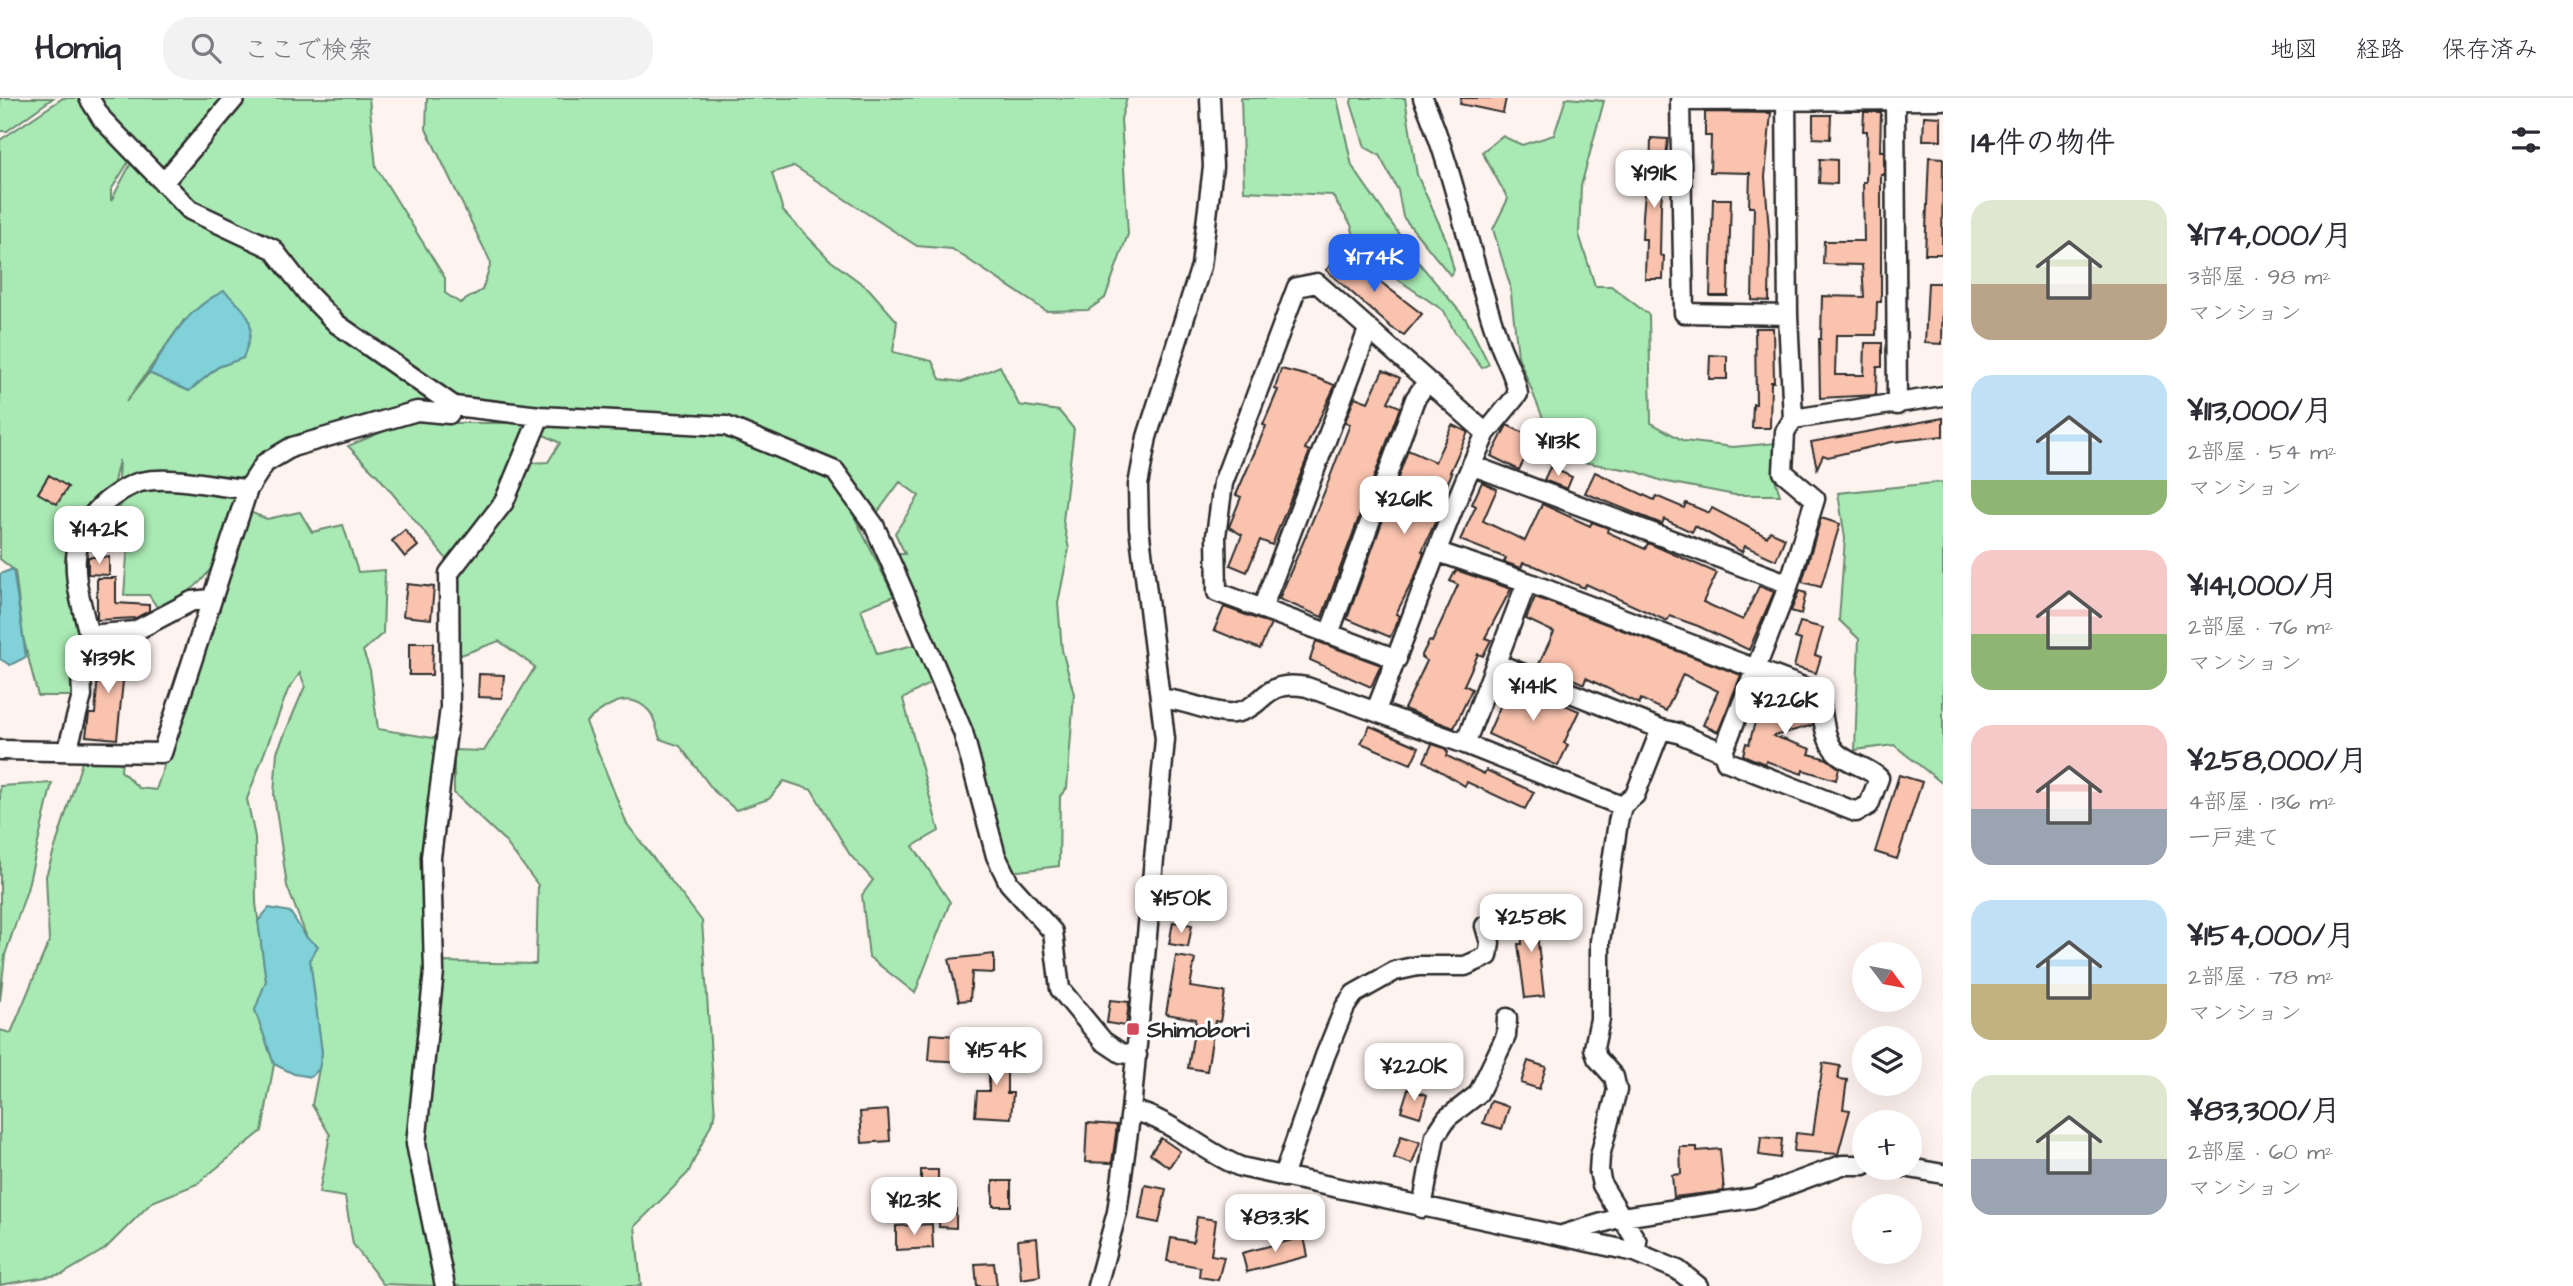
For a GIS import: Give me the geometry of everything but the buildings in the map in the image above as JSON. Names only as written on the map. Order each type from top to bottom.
[{"type":"street","points":[[89,98],[102,119],[190,210],[273,250],[308,294],[337,324],[454,406],[540,416],[726,426],[835,471],[874,526],[904,590],[963,732],[996,856],[1009,883],[1053,932],[1060,989],[1104,1041],[1121,1053],[1137,1055]]},
{"type":"street","points":[[163,183],[235,98]]},
{"type":"street","points":[[1097,1286],[1117,1212],[1131,1110],[1165,739],[1139,527],[1138,485],[1147,437],[1201,265],[1213,167],[1210,98]]},
{"type":"street","points":[[1376,710],[1471,465],[1486,433],[1518,394],[1516,377],[1498,341],[1465,218],[1423,98]]},
{"type":"street","points":[[1438,552],[1757,667],[1819,693],[1827,735],[1836,752],[1869,768],[1879,778],[1869,805],[1856,812],[1726,761],[1723,752],[1757,667],[1789,584],[1815,499],[1783,472],[1785,432],[1793,419],[1788,314],[1786,98]]},
{"type":"street","points":[[1788,314],[1684,313],[1680,100],[1943,100]]},
{"type":"street","points":[[1895,100],[1896,405]]},
{"type":"street","points":[[1397,659],[1217,592],[1216,536],[1223,483],[1297,287],[1317,283],[1486,433]]},
{"type":"street","points":[[1262,609],[1368,330]]},
{"type":"street","points":[[1329,634],[1415,399],[1427,382]]},
{"type":"street","points":[[1793,419],[1943,396]]},
{"type":"street","points":[[0,750],[162,753],[248,489],[265,463],[292,447],[417,411],[449,414],[454,406]]},
{"type":"street","points":[[445,1286],[416,1144],[434,971],[431,857],[450,708],[449,573],[505,502],[540,416]]},
{"type":"street","points":[[1471,465],[1789,584]]},
{"type":"street","points":[[89,635],[75,580],[75,565],[78,541],[89,518],[98,509],[117,492],[140,482],[200,482],[248,489]]},
{"type":"street","points":[[1465,744],[1527,582]]},
{"type":"street","points":[[67,751],[82,696],[80,647],[89,635],[135,631],[192,601],[211,599]]},
{"type":"street","points":[[1496,663],[1723,752]]},
{"type":"street","points":[[1162,699],[1174,699],[1231,713],[1248,708],[1269,690],[1290,684],[1376,710],[1622,806]]},
{"type":"street","points":[[1635,1252],[1637,1242],[1602,1185],[1599,1171],[1600,1156],[1617,1090],[1614,1077],[1597,1058],[1594,1048],[1600,1019],[1600,941],[1622,806],[1635,795],[1661,729]]},
{"type":"street","points":[[1283,1177],[1325,1056],[1345,1007],[1354,994],[1395,971],[1418,966],[1465,966],[1488,956],[1490,943],[1485,926]]},
{"type":"street","points":[[1422,1208],[1435,1136],[1447,1118],[1478,1094],[1506,1036],[1507,1018]]},
{"type":"street","points":[[1131,1110],[1147,1113],[1220,1159],[1283,1177],[1635,1252],[1678,1270],[1698,1286]]},
{"type":"street","points":[[1559,1236],[1622,1217],[1753,1198],[1842,1165],[1852,1165]]},
{"type":"street","points":[[1922,1170],[1943,1174]]},
{"type":"green space","points":[[0,98],[53,98],[7,131],[0,131]]},
{"type":"green space","points":[[63,98],[89,98],[131,158],[111,190],[111,201],[131,163],[188,216],[256,247],[273,261],[341,334],[431,401],[428,406],[289,443],[246,481],[118,482],[119,460],[113,486],[85,509],[72,575],[89,635],[82,696],[38,696],[23,637],[15,571],[0,559],[0,140]],"holes":[[[184,320],[243,358],[218,367],[189,391],[149,373],[126,402]]]},
{"type":"green space","points":[[99,98],[230,98],[164,169],[110,116]]},
{"type":"green space","points":[[242,98],[369,98],[376,167],[445,278],[445,293],[460,303],[482,290],[491,263],[426,129],[427,98],[1127,98],[1121,119],[1128,234],[1105,298],[1088,310],[1046,311],[952,249],[917,246],[794,166],[772,173],[783,211],[831,261],[869,289],[897,321],[893,352],[932,361],[940,379],[962,382],[1000,366],[1019,405],[1059,411],[1074,429],[1063,521],[1069,549],[1058,603],[1062,650],[1074,694],[1067,788],[1060,796],[1059,866],[1011,872],[895,554],[905,554],[895,533],[919,496],[900,482],[874,517],[841,466],[728,420],[459,402],[335,313],[315,292],[282,246],[207,213],[174,182]]},
{"type":"green space","points":[[1241,98],[1337,98],[1352,166],[1419,263],[1466,319],[1489,364],[1482,368],[1454,331],[1444,311],[1359,253],[1351,225],[1332,195],[1244,191]]},
{"type":"green space","points":[[1352,98],[1405,98],[1417,175],[1446,239],[1454,270],[1450,275],[1403,217],[1398,190],[1379,155],[1365,147],[1351,103]]},
{"type":"green space","points":[[1566,98],[1604,101],[1581,186],[1579,234],[1595,286],[1611,286],[1649,315],[1651,423],[1684,441],[1733,447],[1776,443],[1774,476],[1780,495],[1735,495],[1662,481],[1635,471],[1559,458],[1518,356],[1510,285],[1493,229],[1508,199],[1482,152],[1502,136],[1522,145],[1554,135]]},
{"type":"green space","points":[[416,418],[454,423],[530,423],[498,499],[449,562],[378,476],[348,446]]},
{"type":"green space","points":[[554,419],[726,431],[833,474],[894,596],[861,609],[877,654],[918,644],[930,683],[903,699],[939,831],[913,846],[950,902],[915,993],[869,957],[862,895],[873,880],[850,855],[812,790],[784,781],[769,799],[736,810],[714,791],[680,746],[660,739],[652,715],[642,705],[625,700],[593,716],[586,722],[627,824],[702,921],[715,1116],[688,1173],[635,1226],[641,1286],[452,1286],[426,1147],[441,962],[536,964],[538,885],[504,840],[454,793],[454,750],[484,751],[535,667],[499,641],[458,656],[453,576],[510,503],[530,463],[548,462],[560,443],[540,433]]},
{"type":"green space","points":[[1943,482],[1943,784],[1894,745],[1855,750],[1859,639],[1839,620],[1845,538],[1838,493]]},
{"type":"green space","points":[[202,486],[241,497],[222,549],[204,578],[176,600],[157,607],[149,595],[124,595],[130,518],[119,507],[134,490]]},
{"type":"green space","points":[[247,511],[267,519],[300,512],[312,532],[343,525],[358,572],[385,570],[383,633],[363,651],[370,670],[378,729],[439,739],[422,855],[425,969],[409,1141],[436,1286],[383,1284],[353,1244],[345,1197],[319,1193],[330,1135],[312,1105],[322,1053],[307,938],[287,886],[274,795],[277,752],[305,686],[300,673],[288,690],[247,799],[255,837],[256,903],[266,981],[255,1010],[274,1064],[262,1131],[197,1184],[152,1202],[105,1249],[63,1274],[0,1285],[0,1030],[11,1033],[49,941],[46,876],[83,759],[122,760],[121,771],[139,788],[156,790]]},
{"type":"green space","points":[[52,783],[27,890],[5,955],[0,1001],[0,786]]},
{"type":"water","points":[[224,291],[241,307],[249,320],[250,336],[243,358],[218,367],[189,391],[149,373],[180,326],[200,306]]},
{"type":"water","points":[[13,569],[26,657],[10,665],[0,659],[0,574]]},
{"type":"water","points":[[269,908],[290,912],[307,938],[318,946],[310,959],[322,1053],[319,1069],[311,1077],[294,1074],[274,1064],[255,1010],[266,981],[258,921]]},
{"type":"place","name":"Shimobori","points":[[1133,1029]]}]
